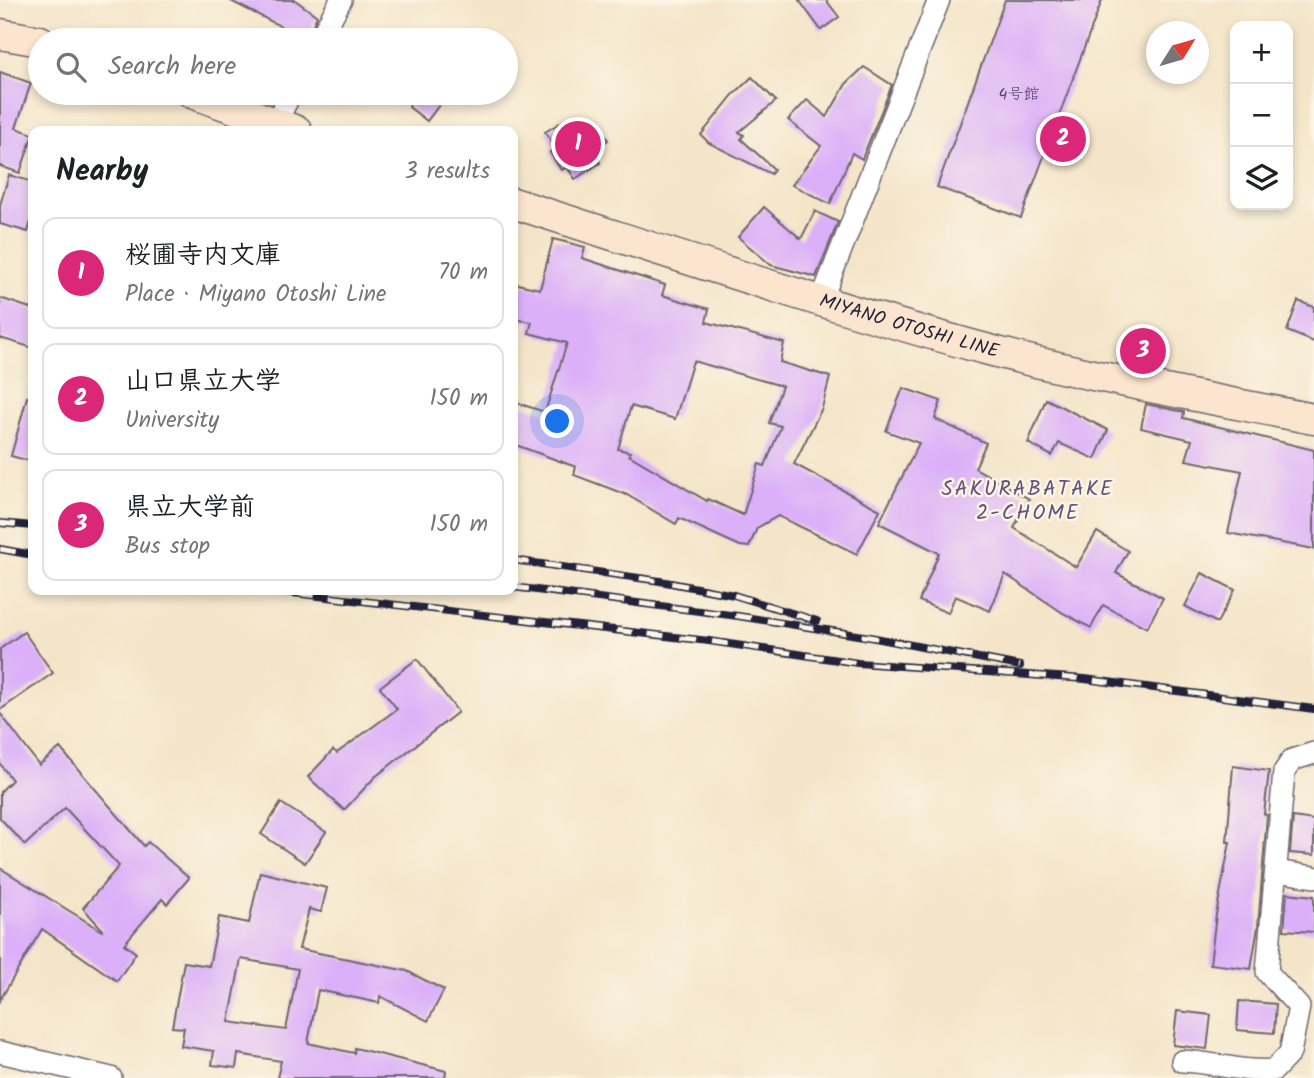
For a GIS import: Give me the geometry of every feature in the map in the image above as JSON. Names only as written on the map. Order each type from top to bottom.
[{"type":"main road","points":[[0,34],[28,39]]},
{"type":"main road","points":[[222,105],[274,126]]},
{"type":"main road","name":"MIYANO OTOSHI LINE","points":[[518,205],[821,301],[978,347],[1086,373],[1314,419]]},
{"type":"street","points":[[326,28],[341,0]]},
{"type":"street","points":[[821,301],[939,0]]},
{"type":"street","points":[[283,126],[288,105]]},
{"type":"street","points":[[1182,1061],[1261,1071],[1274,1070],[1290,1053],[1307,1008],[1267,972],[1284,772],[1292,760],[1310,752],[1314,753]]},
{"type":"street","points":[[1276,871],[1314,877]]},
{"type":"street","points":[[0,1052],[111,1078]]},
{"type":"building","points":[[229,0],[295,0],[317,16],[312,28],[284,28]]},
{"type":"building","points":[[799,0],[826,0],[839,17],[821,30]]},
{"type":"building","points":[[1005,0],[1102,0],[1021,218],[937,187]]},
{"type":"building","points":[[864,67],[892,85],[862,159],[852,153],[830,204],[792,185],[821,146],[788,120],[807,100],[827,117],[846,84]]},
{"type":"building","points":[[0,72],[28,82],[28,92],[16,128],[28,132],[28,149],[20,173],[0,166]]},
{"type":"building","points":[[752,77],[776,101],[739,132],[744,135],[741,139],[774,169],[771,174],[709,143],[701,135],[733,95]]},
{"type":"building","points":[[409,105],[439,105],[427,121]]},
{"type":"building","points":[[570,117],[580,132],[596,122],[608,140],[592,151],[600,163],[575,179],[567,167],[561,170],[550,152],[556,148],[545,132]]},
{"type":"building","points":[[9,175],[28,181],[28,232],[0,224],[0,205]]},
{"type":"building","points":[[764,207],[801,239],[815,211],[838,222],[816,277],[771,265],[738,237]]},
{"type":"building","points":[[553,239],[585,247],[582,258],[665,285],[662,295],[709,309],[706,322],[784,343],[780,362],[830,377],[822,408],[794,464],[880,510],[857,554],[778,516],[757,528],[749,547],[740,546],[679,518],[676,524],[627,495],[574,475],[576,467],[518,446],[518,403],[545,412],[567,343],[529,333],[532,322],[518,320],[518,284],[540,289]],"holes":[[[693,361],[782,386],[769,423],[781,426],[765,466],[759,464],[743,515],[708,499],[707,501],[629,455],[630,452],[618,449],[631,406],[675,419]]]},
{"type":"building","points":[[0,298],[28,307],[28,346],[0,338]]},
{"type":"building","points":[[1298,301],[1314,307],[1314,342],[1287,331]]},
{"type":"building","points":[[903,388],[941,401],[935,419],[986,443],[975,468],[1029,499],[1014,528],[1076,567],[1097,532],[1128,551],[1116,573],[1163,598],[1147,628],[1103,605],[1091,628],[1063,613],[1005,574],[990,611],[955,596],[948,613],[919,601],[939,553],[879,523],[919,443],[886,431]]},
{"type":"building","points":[[27,397],[28,397],[28,461],[11,456]]},
{"type":"building","points":[[1046,399],[1108,430],[1095,459],[1059,443],[1052,456],[1028,443]]},
{"type":"building","points":[[1146,404],[1184,412],[1183,418],[1314,450],[1314,549],[1228,533],[1242,471],[1186,460],[1192,440],[1141,428]]},
{"type":"building","points":[[1202,573],[1235,590],[1217,623],[1185,606]]},
{"type":"building","points":[[24,632],[53,673],[0,710],[0,649]]},
{"type":"building","points":[[417,659],[458,712],[375,777],[344,810],[308,777],[333,750],[337,753],[397,709],[380,687]]},
{"type":"building","points":[[0,713],[39,765],[60,748],[144,846],[148,842],[189,878],[167,904],[162,899],[124,944],[136,953],[117,981],[42,929],[0,1000],[0,868],[102,931],[83,908],[119,866],[65,808],[25,845],[0,818],[0,792],[12,780],[0,764]]},
{"type":"building","points":[[1233,766],[1269,771],[1258,927],[1251,969],[1210,964],[1230,842],[1227,842]]},
{"type":"building","points":[[281,803],[326,832],[305,863],[261,834]]},
{"type":"building","points":[[1293,817],[1314,820],[1314,855],[1290,853]]},
{"type":"building","points":[[260,872],[327,888],[321,912],[309,909],[299,949],[407,971],[444,990],[428,1021],[380,996],[379,1003],[318,990],[308,1043],[354,1053],[355,1048],[446,1071],[445,1078],[277,1078],[281,1061],[238,1054],[236,1068],[212,1065],[214,1051],[181,1046],[184,1028],[172,1027],[184,962],[209,966],[219,917],[249,923]],"holes":[[[241,959],[298,969],[286,1030],[229,1022]]]},
{"type":"building","points":[[1287,893],[1314,896],[1314,932],[1284,930]]},
{"type":"building","points":[[1239,1001],[1276,1004],[1274,1033],[1237,1030]]},
{"type":"building","points":[[1177,1011],[1211,1015],[1207,1049],[1173,1045]]},
{"type":"railway","points":[[0,523],[28,526]]},
{"type":"railway","points":[[0,549],[28,554]]},
{"type":"railway","points":[[518,561],[660,581],[734,595],[817,621]]},
{"type":"railway","points":[[518,588],[738,616],[870,637],[1020,666]]},
{"type":"railway","points":[[310,595],[709,641],[858,663],[1085,679],[1314,709]]},
{"type":"place","name":"山口県立大学","points":[[1063,139]]},
{"type":"place","name":"桜圃寺内文庫","points":[[578,144]]},
{"type":"place","name":"県立大学前","points":[[1143,351]]},
{"type":"district","name":"SAKURABATAKE 2-CHOME","points":[[1028,501]]}]
